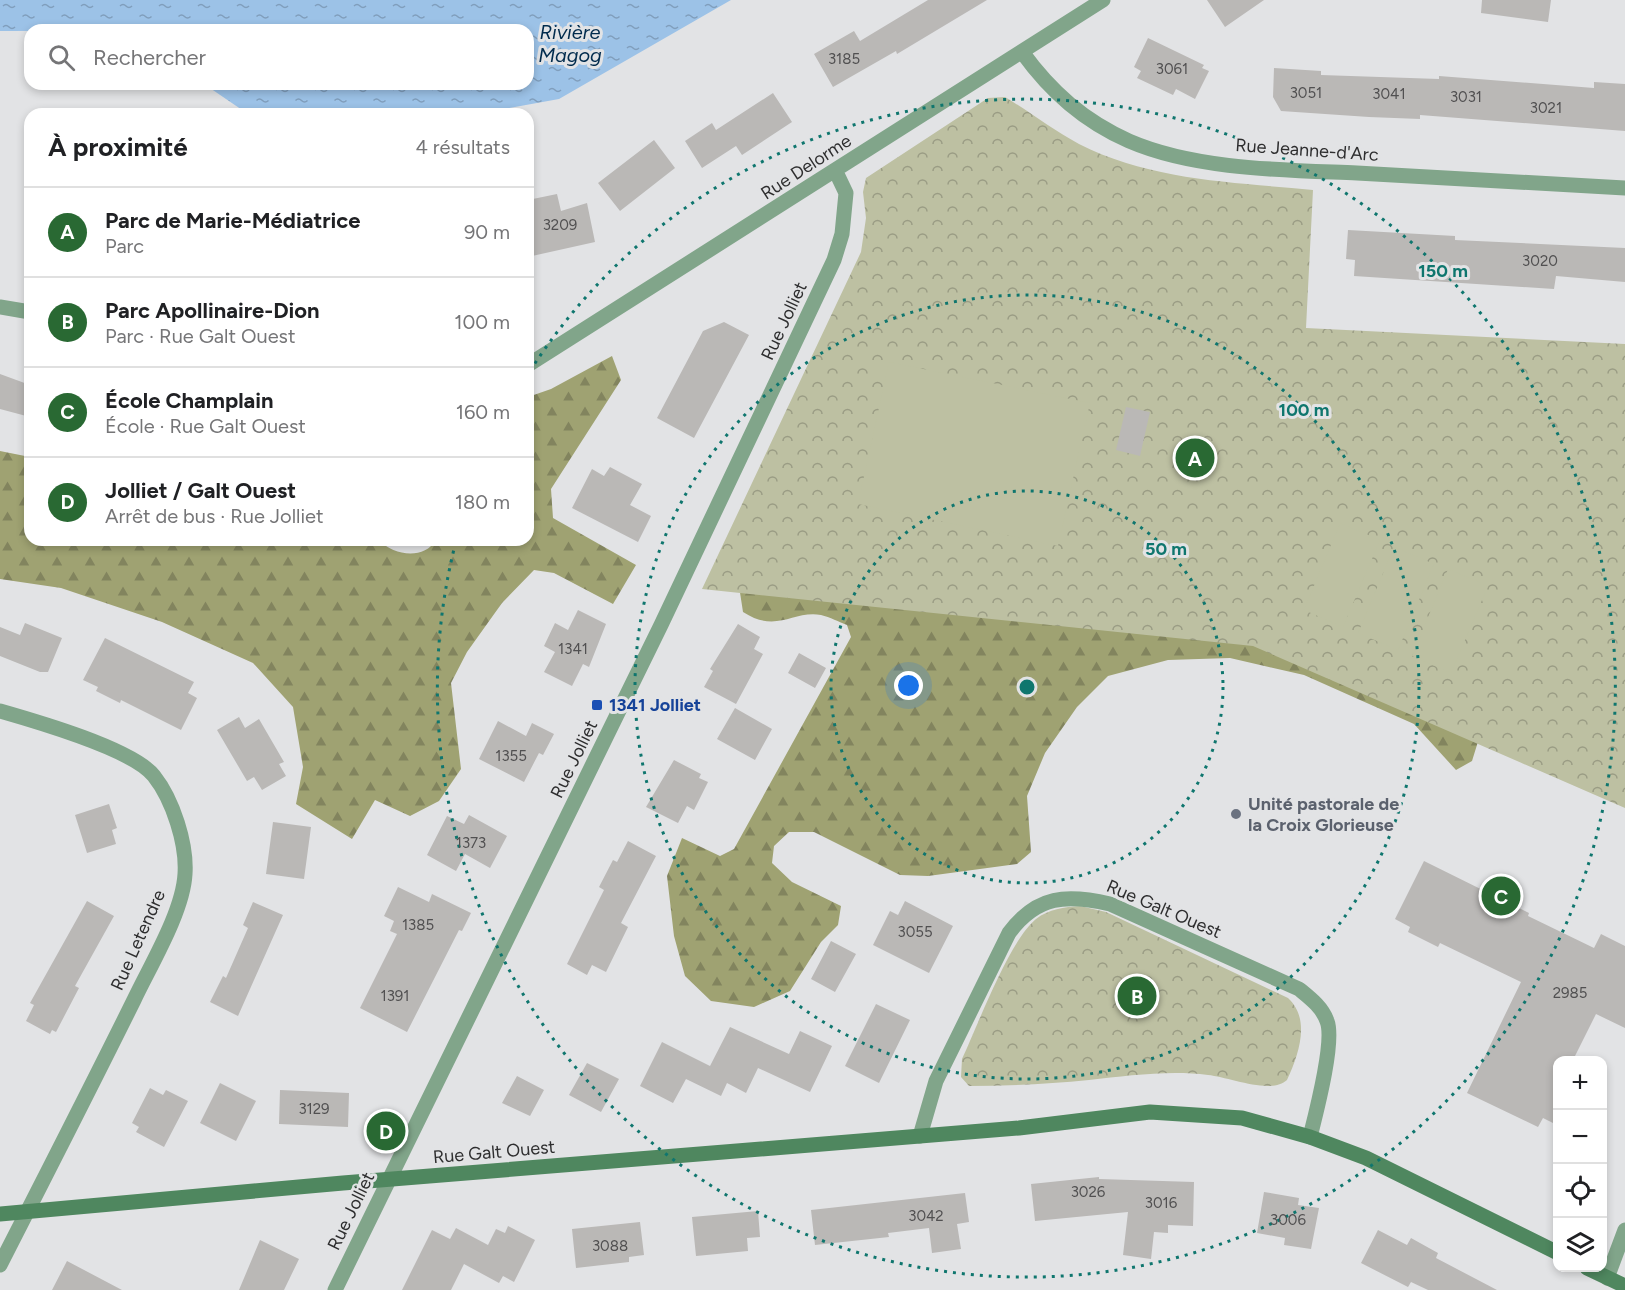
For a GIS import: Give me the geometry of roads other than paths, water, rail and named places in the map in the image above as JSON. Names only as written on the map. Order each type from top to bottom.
[{"type":"street","name":"Rue Delorme","points":[[534,361],[836,172],[1103,0]]},
{"type":"street","name":"Rue Jeanne-d'Arc","points":[[1022,52],[1042,79],[1066,103],[1096,124],[1131,142],[1186,158],[1271,169],[1625,188]]},
{"type":"street","name":"Rue Jolliet","points":[[335,1290],[661,625],[834,260],[842,234],[846,193],[836,172]]},
{"type":"street","points":[[0,307],[24,311]]},
{"type":"street","name":"Rue Letendre","points":[[0,711],[90,741],[135,761],[153,775],[165,794],[184,853],[185,876],[169,929],[0,1265]]},
{"type":"street","name":"Rue Galt Ouest","points":[[920,1136],[936,1081],[1009,933],[1019,919],[1035,908],[1062,897],[1081,897],[1110,904],[1299,989],[1317,1004],[1328,1022],[1327,1050],[1310,1137]]},
{"type":"street","name":"Rue Galt Ouest","points":[[0,1214],[1019,1128],[1150,1112],[1242,1118],[1310,1137],[1366,1158],[1553,1251]]},
{"type":"street","points":[[1607,1278],[1625,1230]]},
{"type":"street","points":[[1595,1272],[1625,1286]]},
{"type":"water","name":"Rivière Magog","points":[[0,0],[731,0],[559,99],[510,108],[239,108],[213,90],[534,90],[534,24],[24,24],[24,31],[0,31]]},
{"type":"place","name":"Parc de Marie-Médiatrice","points":[[1195,458]]},
{"type":"place","name":"1341 Jolliet","points":[[597,705]]},
{"type":"place","name":"Unité pastorale de la Croix Glorieuse","points":[[1236,814]]},
{"type":"place","name":"École Champlain","points":[[1501,896]]},
{"type":"place","name":"Parc Apollinaire-Dion","points":[[1137,996]]},
{"type":"place","name":"Jolliet / Galt Ouest","points":[[386,1131]]}]
